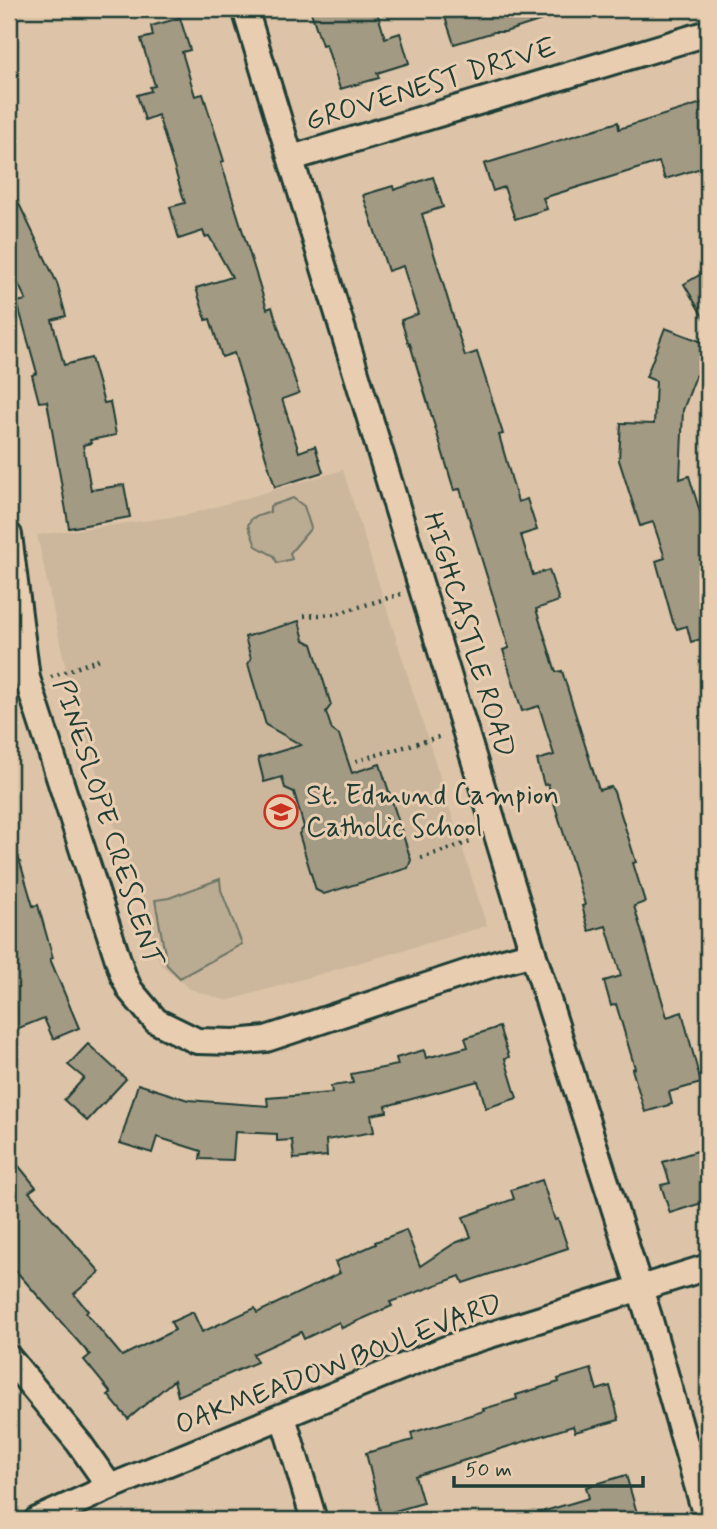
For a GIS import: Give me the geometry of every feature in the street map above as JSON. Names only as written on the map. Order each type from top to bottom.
[{"type":"street","name":"HIGHCASTLE ROAD","points":[[245,9],[533,953],[649,1317],[707,1520]]},
{"type":"street","name":"GROVENEST DRIVE","points":[[292,158],[708,33]]},
{"type":"street","name":"PINESLOPE CRESCENT","points":[[9,535],[29,684],[123,975],[130,990],[156,1021],[197,1041],[235,1042],[265,1038],[533,953]]},
{"type":"street","name":"OAKMEADOW BOULEVARD","points":[[37,1520],[448,1348],[708,1267]]},
{"type":"street","points":[[9,1358],[79,1443],[110,1488]]},
{"type":"street","points":[[284,1417],[314,1520]]},
{"type":"path","points":[[304,617],[336,614],[422,588]]},
{"type":"path","points":[[29,684],[103,658]]},
{"type":"path","points":[[356,761],[465,730]]},
{"type":"path","points":[[421,858],[497,834]]},
{"type":"shaded area","name":"St. Edmund Campion Catholic School","points":[[343,470],[487,926],[227,1001],[190,989],[161,965],[72,698],[37,535],[187,515]]},
{"type":"shaded area","points":[[293,498],[304,506],[311,528],[290,553],[292,559],[277,563],[274,556],[256,546],[248,525],[252,518],[270,512],[270,506]]},
{"type":"shaded area","points":[[220,879],[221,890],[242,944],[180,978],[167,965],[155,900],[169,898]]},
{"type":"building","points":[[310,9],[376,9],[385,38],[400,33],[409,63],[377,73],[379,78],[340,89],[326,44],[322,45]]},
{"type":"building","points":[[448,9],[564,9],[564,13],[505,32],[494,32],[454,44],[445,17],[450,16]]},
{"type":"building","points":[[180,18],[190,50],[182,52],[195,96],[203,94],[224,161],[221,162],[267,309],[272,307],[299,393],[282,399],[299,452],[315,446],[323,472],[275,487],[234,353],[222,357],[210,319],[206,320],[196,288],[232,277],[209,236],[205,237],[203,231],[179,239],[170,207],[185,203],[158,115],[145,120],[137,95],[151,91],[150,87],[155,86],[141,39],[153,36],[151,26]]},
{"type":"building","points":[[708,101],[708,166],[665,179],[659,162],[543,198],[547,209],[515,219],[504,187],[493,191],[484,164],[618,122],[619,129]]},
{"type":"building","points":[[433,177],[443,207],[422,214],[465,356],[477,352],[503,434],[499,435],[518,502],[527,499],[537,530],[521,535],[533,575],[549,570],[559,601],[536,609],[556,672],[562,671],[599,790],[611,787],[614,792],[636,862],[633,863],[645,902],[634,906],[667,1017],[682,1012],[701,1083],[669,1092],[672,1104],[645,1112],[616,1004],[611,1006],[604,981],[621,976],[606,926],[589,931],[582,906],[585,905],[566,841],[548,784],[544,785],[537,760],[554,755],[539,706],[522,711],[503,650],[509,648],[460,489],[454,490],[401,320],[418,314],[403,266],[388,271],[363,195],[393,186],[394,190]]},
{"type":"building","points":[[9,183],[57,283],[66,316],[52,320],[64,365],[91,358],[104,403],[110,402],[116,435],[90,440],[91,443],[83,445],[91,490],[124,485],[130,517],[69,528],[47,401],[39,402],[32,375],[37,373],[17,302],[26,300],[9,264]]},
{"type":"building","points":[[708,270],[708,325],[684,284]]},
{"type":"building","points":[[665,328],[708,344],[683,410],[680,479],[689,476],[708,538],[708,637],[691,642],[687,626],[677,629],[673,622],[656,561],[665,558],[653,522],[640,526],[619,460],[621,423],[654,424],[656,381],[646,377]]},
{"type":"building","points":[[299,621],[304,640],[312,644],[331,705],[326,712],[332,730],[339,735],[352,773],[380,764],[411,860],[408,868],[324,894],[316,890],[299,834],[304,827],[294,792],[285,788],[282,777],[264,782],[258,758],[301,745],[266,725],[248,664],[251,659],[245,637]]},
{"type":"building","points":[[9,842],[14,842],[33,906],[38,905],[53,958],[50,959],[79,1028],[53,1039],[44,1018],[9,1032],[9,936],[16,934],[9,908]]},
{"type":"building","points":[[499,1027],[509,1057],[505,1059],[517,1098],[486,1108],[478,1081],[386,1106],[387,1112],[371,1115],[374,1132],[326,1140],[327,1156],[294,1159],[292,1140],[277,1141],[277,1134],[235,1132],[233,1160],[200,1159],[201,1151],[157,1137],[152,1153],[120,1143],[138,1084],[188,1100],[268,1106],[267,1098],[332,1093],[331,1086],[353,1083],[351,1074],[398,1065],[396,1058],[424,1050],[426,1058],[468,1047],[465,1038]]},
{"type":"building","points":[[88,1044],[126,1079],[87,1121],[64,1100],[84,1078],[68,1065]]},
{"type":"building","points":[[697,1151],[702,1170],[708,1168],[708,1201],[670,1213],[661,1185],[670,1183],[663,1162]]},
{"type":"building","points":[[9,1154],[36,1187],[29,1192],[100,1272],[74,1294],[88,1311],[86,1313],[122,1356],[175,1330],[171,1322],[193,1312],[202,1332],[255,1308],[257,1313],[340,1273],[335,1262],[406,1230],[420,1266],[455,1243],[471,1237],[463,1217],[514,1199],[511,1190],[542,1180],[555,1220],[558,1219],[568,1248],[463,1283],[460,1276],[390,1302],[392,1306],[342,1328],[339,1322],[304,1339],[301,1332],[253,1354],[257,1362],[178,1396],[174,1380],[128,1419],[84,1360],[90,1355],[9,1263]]},
{"type":"building","points":[[591,1369],[597,1390],[610,1386],[619,1420],[575,1432],[573,1426],[415,1476],[423,1503],[381,1515],[366,1453],[413,1440],[411,1433],[484,1411],[483,1409],[517,1399],[516,1395]]},
{"type":"building","points":[[626,1475],[639,1520],[532,1520],[531,1515],[589,1498],[586,1487]]},
{"type":"place","name":"St. Edmund Campion Catholic School","points":[[281,812]]}]
